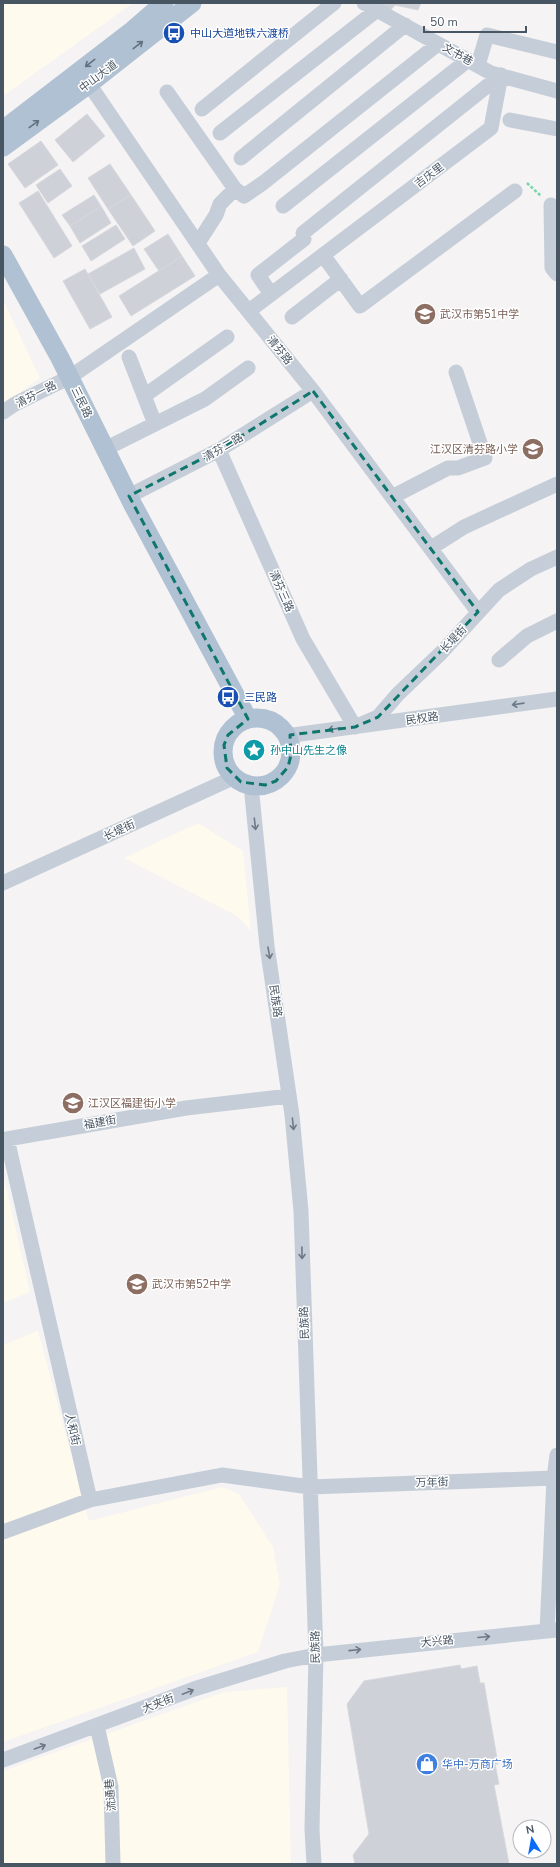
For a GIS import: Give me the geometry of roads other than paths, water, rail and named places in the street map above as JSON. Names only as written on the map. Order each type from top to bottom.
[{"type":"main road","name":"中山大道","points":[[3,130],[133,30],[164,3]]},
{"type":"main road","name":"中山大道","points":[[3,147],[89,84],[192,3]]},
{"type":"main road","name":"三民路","points":[[3,255],[70,377],[129,496],[248,719]]},
{"type":"main road","points":[[257,718],[268,720],[281,728],[286,736],[290,743],[291,755],[288,767],[276,780],[265,785],[243,781],[227,768],[224,756],[224,746],[228,734],[238,724],[248,719],[257,718]]},
{"type":"street","points":[[202,109],[334,3]]},
{"type":"street","points":[[220,133],[371,6]]},
{"type":"street","name":"文书巷","points":[[371,6],[491,73],[557,91]]},
{"type":"street","points":[[241,158],[405,25]]},
{"type":"street","points":[[282,206],[473,63],[487,35],[557,52]]},
{"type":"street","points":[[167,92],[235,189],[244,196],[263,183],[438,44]]},
{"type":"street","points":[[271,294],[258,275],[303,236],[501,75]]},
{"type":"street","name":"吉庆里","points":[[249,311],[491,128],[501,75]]},
{"type":"street","name":"清芬路","points":[[89,84],[219,274],[314,391],[478,612]]},
{"type":"street","points":[[510,120],[557,129]]},
{"type":"street","points":[[198,243],[216,215],[220,204],[235,189]]},
{"type":"street","points":[[323,255],[360,306],[515,191]]},
{"type":"street","points":[[551,205],[554,235],[552,268],[557,274]]},
{"type":"street","name":"清芬一路","points":[[3,412],[15,404],[70,377],[219,274]]},
{"type":"street","points":[[292,317],[341,279]]},
{"type":"street","points":[[144,396],[227,337]]},
{"type":"street","points":[[129,357],[155,424]]},
{"type":"street","points":[[105,449],[204,399],[248,368]]},
{"type":"street","points":[[392,497],[448,468],[458,468],[485,458],[456,372]]},
{"type":"street","name":"清芬二路","points":[[129,496],[220,450],[314,391]]},
{"type":"street","name":"清芬三路","points":[[220,450],[303,639],[354,727]]},
{"type":"street","points":[[431,548],[464,527],[557,484]]},
{"type":"street","name":"长堤街","points":[[354,727],[378,717],[398,694],[441,653],[499,590],[531,569],[557,557]]},
{"type":"street","points":[[499,660],[526,636],[557,621]]},
{"type":"street","name":"民权路","points":[[286,736],[557,699]]},
{"type":"street","name":"长堤街","points":[[3,883],[243,781]]},
{"type":"street","name":"民族路","points":[[243,781],[289,1096],[301,1211],[316,1655],[312,1829],[314,1864]]},
{"type":"street","name":"福建街","points":[[6,1139],[186,1108],[289,1096]]},
{"type":"street","name":"人和街","points":[[6,1139],[90,1500]]},
{"type":"street","points":[[552,1630],[554,1478],[557,1456]]},
{"type":"street","points":[[3,1532],[90,1500],[222,1476],[310,1487]]},
{"type":"street","name":"万年街","points":[[310,1487],[554,1478]]},
{"type":"street","name":"大兴路","points":[[316,1655],[552,1630]]},
{"type":"street","name":"大夹街","points":[[3,1760],[194,1689],[285,1661],[316,1655]]},
{"type":"street","name":"流通巷","points":[[97,1726],[111,1788],[113,1864]]},
{"type":"place","name":"中山大道地铁六渡桥","points":[[174,33]]},
{"type":"place","name":"武汉市第51中学","points":[[425,314]]},
{"type":"place","name":"江汉区清芬路小学","points":[[533,449]]},
{"type":"place","name":"三民路","points":[[228,697]]},
{"type":"place","name":"孙中山先生之像","points":[[254,750]]},
{"type":"place","name":"江汉区福建街小学","points":[[73,1103]]},
{"type":"place","name":"武汉市第52中学","points":[[137,1284]]},
{"type":"place","name":"华中-万商广场","points":[[427,1764]]}]
